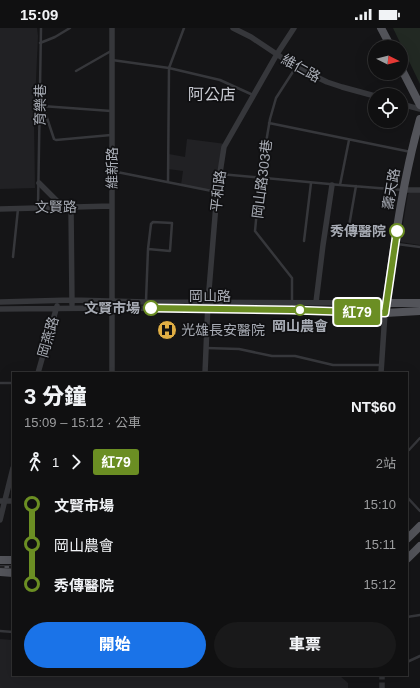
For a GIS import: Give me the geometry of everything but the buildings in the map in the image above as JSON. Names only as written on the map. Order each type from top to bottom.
[{"type":"main road","points":[[382,28],[388,40]]},
{"type":"main road","points":[[407,80],[420,105]]},
{"type":"main road","name":"壽天路","points":[[385,313],[403,190],[420,119]]},
{"type":"main road","name":"岡山路","points":[[387,303],[420,303]]},
{"type":"main road","name":"岡山路","points":[[385,313],[420,311]]},
{"type":"main road","points":[[408,538],[420,526]]},
{"type":"main road","points":[[408,558],[420,546]]},
{"type":"main road","points":[[0,560],[12,560]]},
{"type":"main road","points":[[0,572],[12,572]]},
{"type":"street","name":"維新路","points":[[112,28],[112,372]]},
{"type":"street","name":"維仁路","points":[[233,28],[251,37],[296,67],[332,84],[368,94]]},
{"type":"street","name":"平和路","points":[[205,372],[208,302],[217,192],[224,147],[277,54],[294,28]]},
{"type":"street","points":[[408,106],[420,109]]},
{"type":"street","points":[[39,183],[63,207]]},
{"type":"street","points":[[316,302],[332,185]]},
{"type":"street","points":[[403,190],[420,190]]},
{"type":"street","name":"文賢路","points":[[0,209],[112,206]]},
{"type":"street","points":[[71,207],[72,308]]},
{"type":"street","name":"岡燕路","points":[[38,372],[59,300]]},
{"type":"street","name":"岡山路","points":[[0,302],[72,300],[146,302],[387,303]]},
{"type":"street","name":"岡山路","points":[[0,309],[112,308],[292,310],[385,313]]},
{"type":"street","points":[[381,372],[385,313]]},
{"type":"street","points":[[0,520],[2,501],[12,471]]},
{"type":"lane","name":"育樂巷","points":[[38,207],[41,106],[41,28]]},
{"type":"lane","points":[[40,42],[55,37],[70,28]]},
{"type":"lane","points":[[168,182],[169,68],[184,28]]},
{"type":"lane","points":[[76,71],[112,51]]},
{"type":"lane","points":[[112,60],[169,68],[220,80],[253,96]]},
{"type":"lane","name":"岡山路303巷","points":[[292,310],[292,278],[255,231],[260,178],[269,123],[276,98],[296,67]]},
{"type":"lane","points":[[112,111],[41,106],[54,139],[56,140],[112,135]]},
{"type":"lane","points":[[269,123],[349,140],[413,150]]},
{"type":"lane","points":[[340,185],[349,140]]},
{"type":"lane","points":[[112,170],[217,192]]},
{"type":"lane","points":[[220,174],[332,185],[403,190]]},
{"type":"lane","points":[[304,241],[311,183]]},
{"type":"lane","points":[[349,226],[356,186]]},
{"type":"lane","points":[[14,257],[18,208]]},
{"type":"lane","points":[[146,302],[148,249],[151,224],[153,222],[172,223],[170,251],[148,249]]},
{"type":"lane","points":[[395,244],[420,247]]},
{"type":"lane","points":[[206,348],[239,349],[272,356],[294,356],[333,364],[381,365]]},
{"type":"lane","points":[[0,383],[12,383]]},
{"type":"lane","points":[[408,450],[420,438]]},
{"type":"lane","points":[[408,498],[420,510]]},
{"type":"lane","points":[[408,617],[420,615]]},
{"type":"lane","points":[[0,631],[12,632]]},
{"type":"lane","points":[[408,662],[420,656]]},
{"type":"shaded area","points":[[0,28],[37,28],[38,36],[34,123],[35,188],[0,189]]},
{"type":"shaded area","points":[[393,28],[420,28],[420,84],[408,59],[408,40],[399,40]]},
{"type":"shaded area","points":[[187,139],[226,144],[217,192],[181,185],[183,171],[168,169],[169,154],[185,157]]},
{"type":"shaded area","points":[[420,191],[420,245],[400,242],[408,194],[410,192]]},
{"type":"shaded area","points":[[0,639],[12,640],[12,676],[340,676],[348,683],[348,688],[0,688]]},
{"type":"tunnel","points":[[382,676],[382,688]]},
{"type":"railway","points":[[0,567],[12,567]]},
{"type":"bus line","name":"紅79","points":[[151,308],[385,313],[397,231]]},
{"type":"place","name":"秀傳醫院","points":[[397,231]]},
{"type":"place","name":"文賢市場","points":[[151,308]]},
{"type":"place","name":"岡山農會","points":[[300,310]]},
{"type":"place","name":"光雄長安醫院","points":[[167,330]]},
{"type":"district","name":"阿公店","points":[[212,94]]}]
